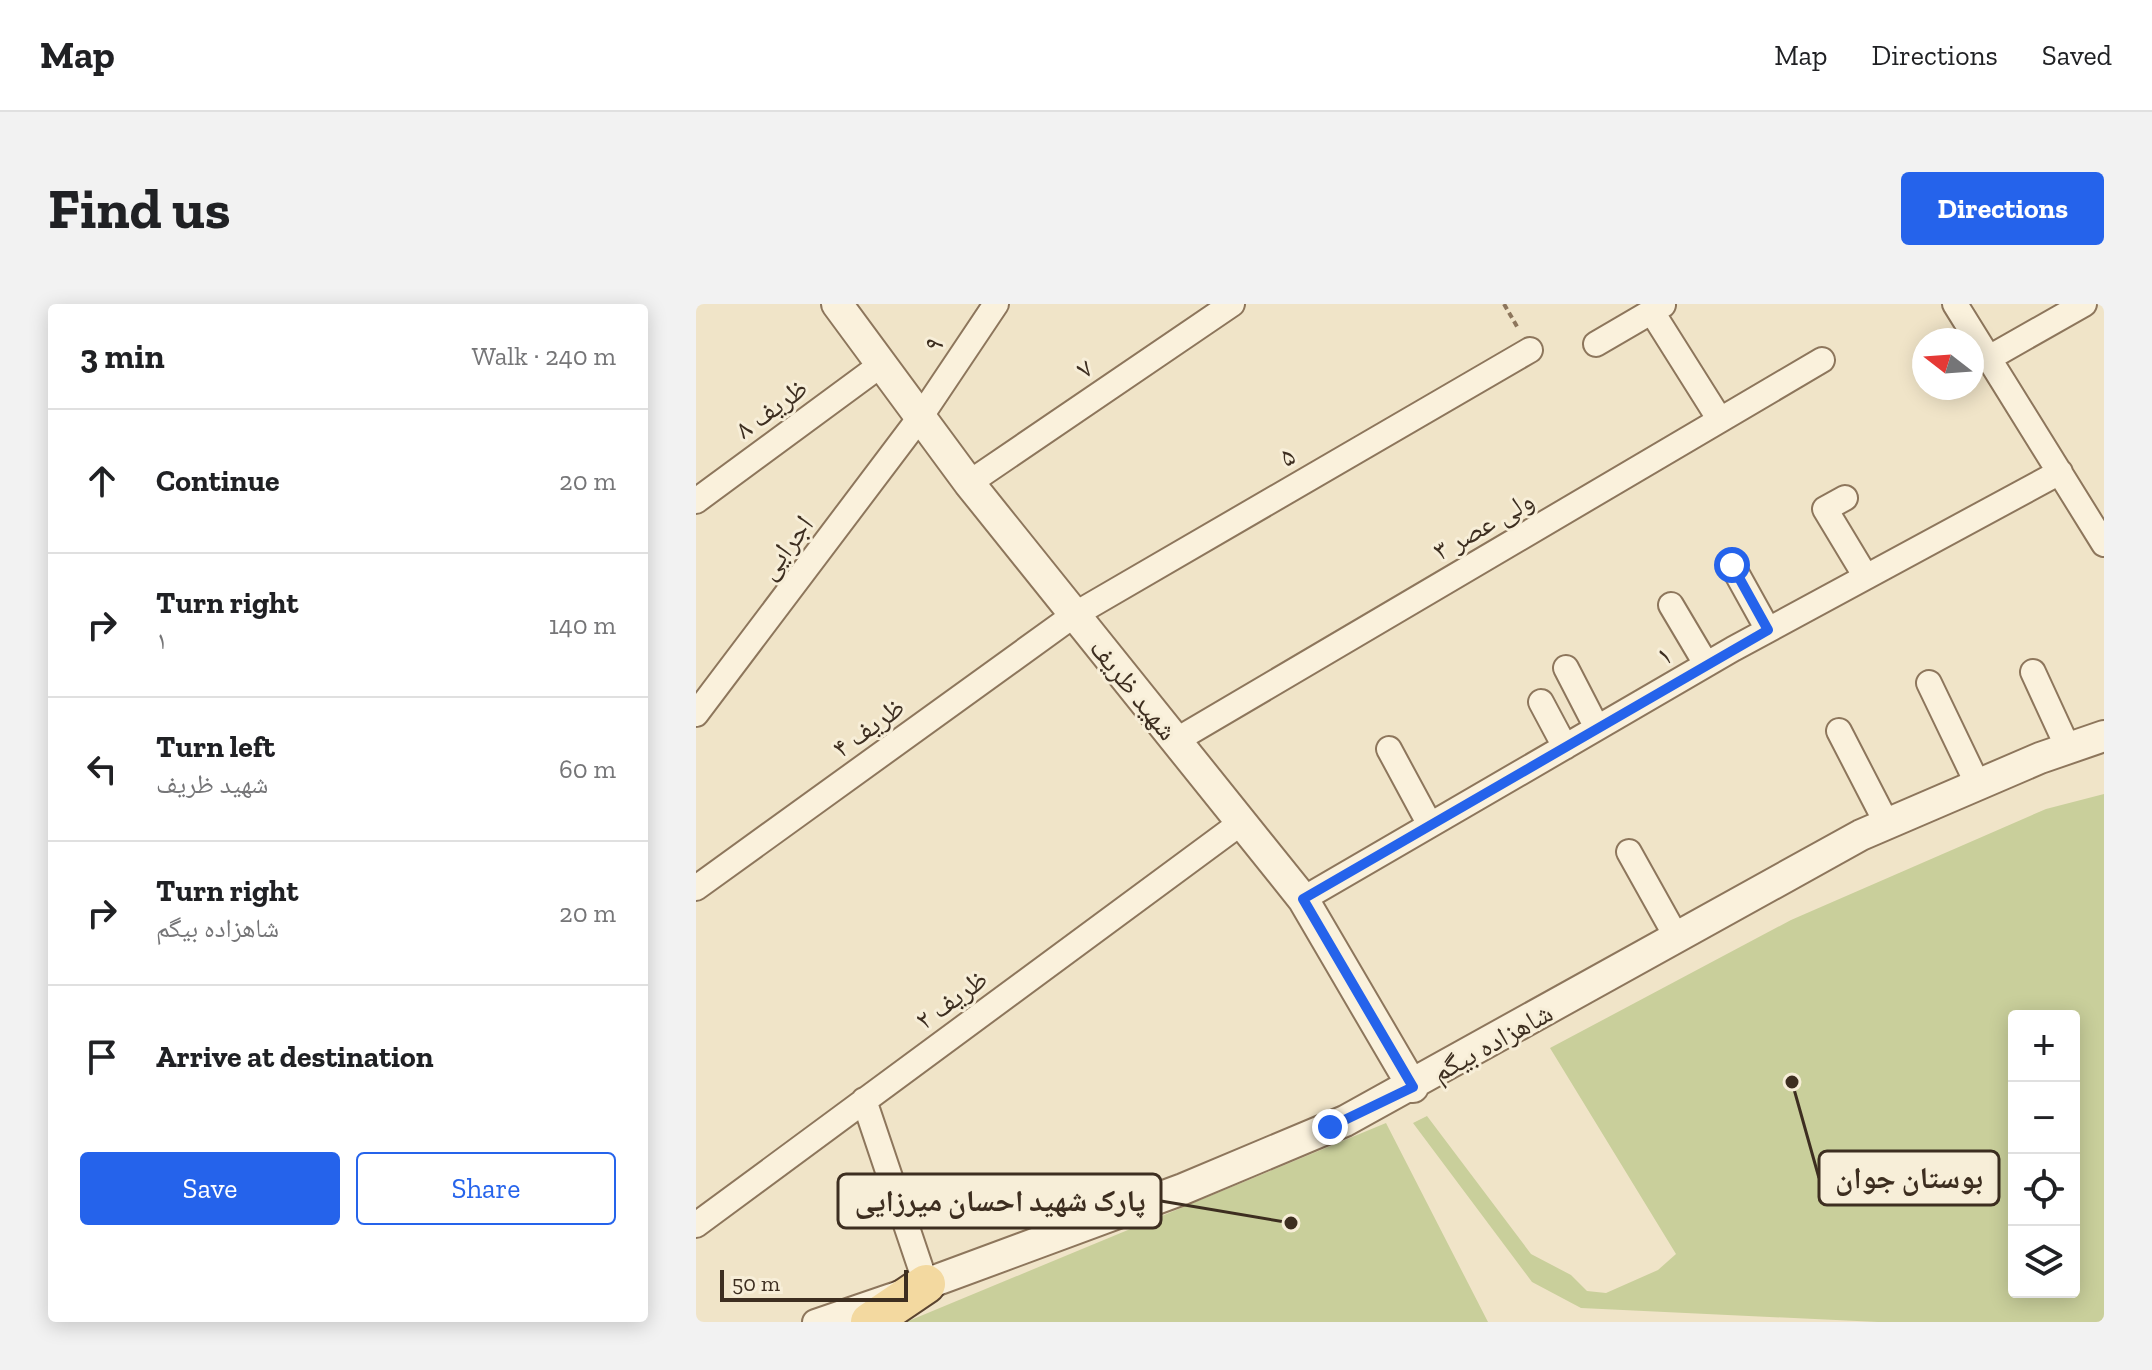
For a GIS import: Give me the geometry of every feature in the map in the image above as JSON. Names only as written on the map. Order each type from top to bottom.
[{"type":"main road","points":[[870,1322],[926,1284]]},
{"type":"street","name":"شهید ظریف","points":[[837,304],[969,483],[1303,899],[1413,1087]]},
{"type":"street","name":"۹","points":[[921,416],[996,304]]},
{"type":"street","name":"۷","points":[[969,483],[1232,304]]},
{"type":"street","points":[[1955,304],[2104,544]]},
{"type":"street","points":[[1989,358],[2084,304]]},
{"type":"street","points":[[1596,344],[1659,308],[1720,420]]},
{"type":"street","name":"۵","points":[[1074,615],[1530,350]]},
{"type":"street","name":"ولی عصر ۳","points":[[1175,741],[1822,360]]},
{"type":"street","name":"ظریف ۸","points":[[696,501],[882,364]]},
{"type":"street","name":"اجرایی","points":[[696,714],[921,416]]},
{"type":"street","name":"۱","points":[[1303,899],[1706,664],[2060,472]]},
{"type":"street","points":[[1845,498],[1825,509],[1866,577]]},
{"type":"street","points":[[1732,565],[1768,630]]},
{"type":"street","points":[[1671,605],[1706,664]]},
{"type":"street","name":"ظریف ۴","points":[[696,888],[1074,615]]},
{"type":"street","points":[[1566,668],[1597,728]]},
{"type":"street","points":[[2033,672],[2068,748]]},
{"type":"street","points":[[1929,683],[1978,785]]},
{"type":"street","points":[[1541,702],[1565,747]]},
{"type":"street","points":[[1839,731],[1887,824]]},
{"type":"street","name":"شاهزاده بیگم","points":[[815,1322],[1183,1189],[1345,1121],[1413,1087],[1887,824],[2068,748],[2104,736]]},
{"type":"street","points":[[1389,749],[1430,825]]},
{"type":"street","name":"ظریف ۲","points":[[696,1225],[1242,822]]},
{"type":"street","points":[[1629,852],[1677,938]]},
{"type":"street","points":[[864,1100],[926,1284]]},
{"type":"green space","points":[[2104,794],[2104,1322],[1878,1322],[1581,1308],[1532,1282],[1413,1123],[1427,1116],[1531,1254],[1571,1275],[1587,1291],[1606,1293],[1658,1270],[1676,1254],[1550,1048],[1791,920],[2046,809]]},
{"type":"green space","points":[[1386,1123],[1488,1322],[906,1322]]},
{"type":"place","name":"بوستان جوان","points":[[1792,1082]]},
{"type":"place","name":"پارک شهید احسان میرزایی","points":[[1291,1223]]},
{"type":"route","points":[[1330,1127],[1413,1087],[1303,899],[1768,630],[1732,565]]}]
